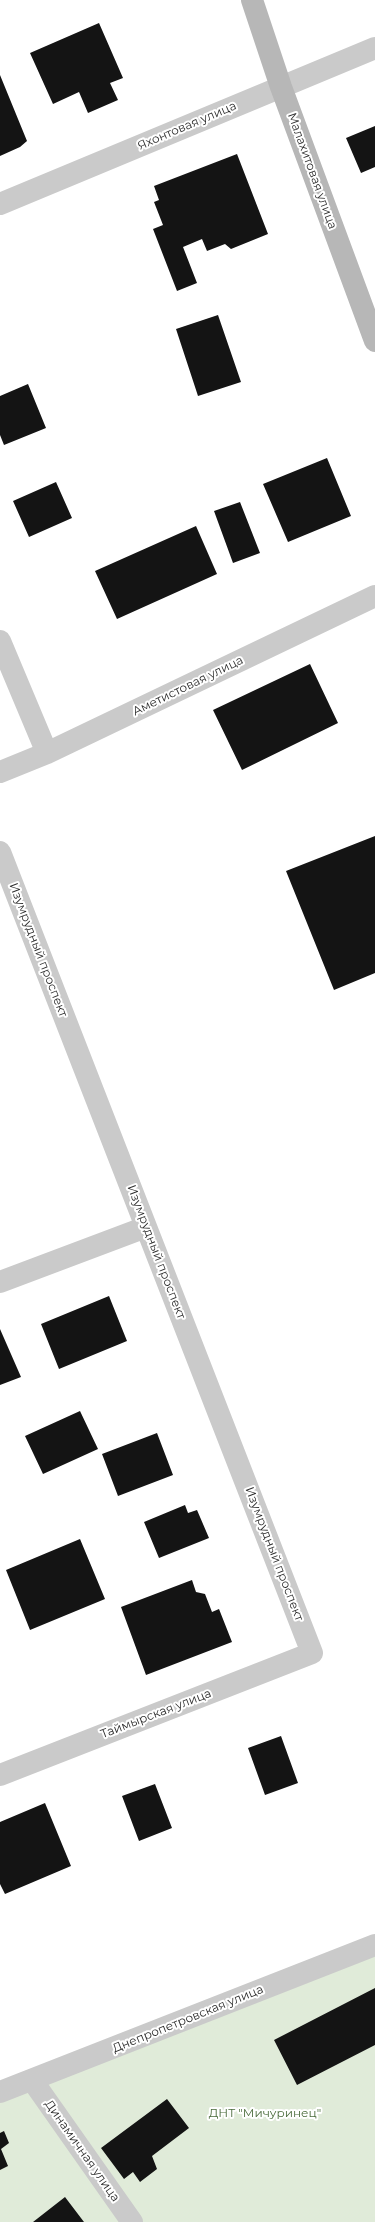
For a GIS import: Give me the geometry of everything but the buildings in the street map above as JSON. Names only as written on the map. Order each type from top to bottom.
[{"type":"street","name":"Малахитовая улица","points":[[252,0],[281,87],[375,341]]},
{"type":"street","name":"Яхонтовая улица","points":[[0,204],[375,48]]},
{"type":"street","name":"Аметистовая улица","points":[[0,772],[47,753],[375,596]]},
{"type":"street","points":[[0,641],[47,753]]},
{"type":"street","name":"Изумрудный проспект","points":[[0,852],[312,1653]]},
{"type":"street","points":[[0,1282],[146,1226]]},
{"type":"street","name":"Таймырская улица","points":[[0,1775],[312,1653]]},
{"type":"street","name":"Днепропетровская улица","points":[[0,2092],[375,1945]]},
{"type":"street","name":"Динамичная улица","points":[[32,2080],[132,2222]]},
{"type":"green space","name":"ДНТ \"Мичуринец\"","points":[[375,1955],[375,2222],[0,2222],[0,2100]]}]
